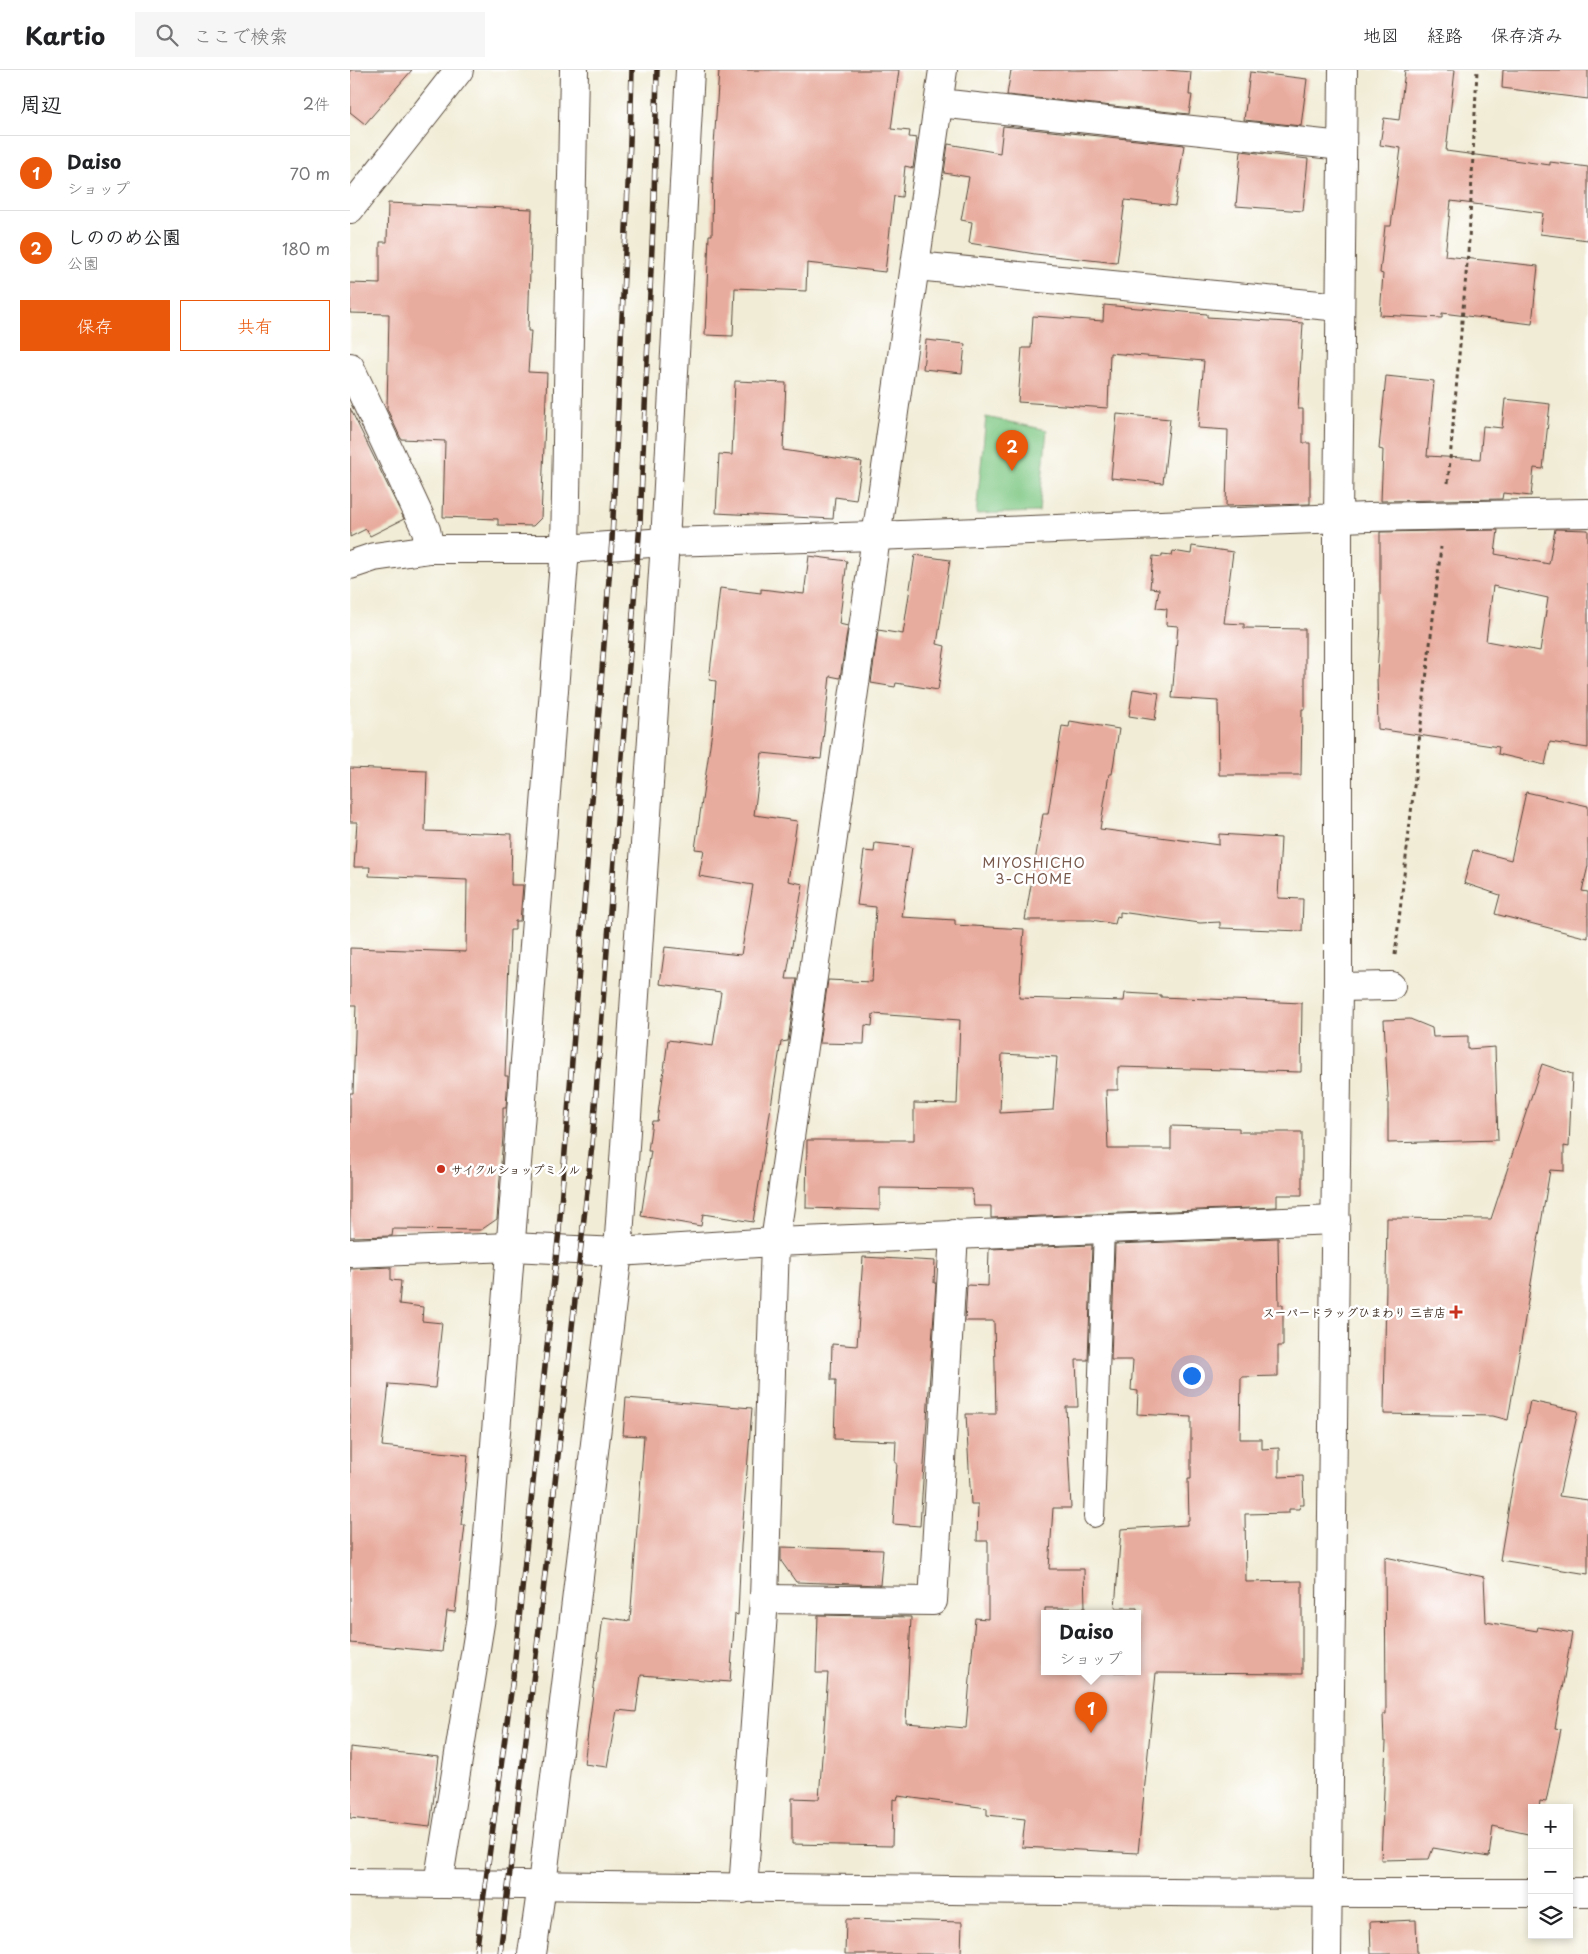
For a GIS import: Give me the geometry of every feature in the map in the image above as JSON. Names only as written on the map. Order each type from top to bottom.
[{"type":"street","points":[[350,209],[459,70]]},
{"type":"street","points":[[438,1884],[482,1611],[565,549],[574,70]]},
{"type":"street","points":[[532,1954],[542,1885],[618,1252],[665,542],[690,70]]},
{"type":"street","points":[[743,1889],[764,1598],[775,1242],[944,70]]},
{"type":"street","points":[[1327,1954],[1338,988],[1338,518],[1343,70]]},
{"type":"street","points":[[939,103],[1342,146]]},
{"type":"street","points":[[916,266],[1340,307]]},
{"type":"street","points":[[350,367],[426,530],[430,549]]},
{"type":"street","points":[[350,565],[374,557],[430,549],[565,549],[665,542],[876,536],[1338,518],[1588,513]]},
{"type":"street","points":[[1338,988],[1391,986]]},
{"type":"street","points":[[350,1253],[511,1247],[618,1252],[775,1242],[954,1234],[1336,1220]]},
{"type":"street","points":[[764,1598],[933,1601],[954,1234]]},
{"type":"street","points":[[350,1883],[743,1889],[1327,1894],[1528,1893]]},
{"type":"street","points":[[1573,1892],[1588,1892]]},
{"type":"lane","points":[[1094,1517],[1104,1229]]},
{"type":"green space","points":[[986,417],[1047,430],[1039,512],[976,514]]},
{"type":"building","points":[[350,70],[412,70],[365,124],[350,112]]},
{"type":"building","points":[[719,70],[899,70],[891,129],[910,131],[909,137],[917,138],[913,168],[905,166],[902,197],[894,196],[885,272],[807,263],[806,291],[735,288],[733,336],[705,335],[709,235],[712,235],[713,161]]},
{"type":"building","points":[[1011,70],[1167,70],[1191,72],[1189,95],[1192,95],[1189,114],[1007,95]]},
{"type":"building","points":[[1405,70],[1455,70],[1446,151],[1550,165],[1550,162],[1588,167],[1588,240],[1540,234],[1543,213],[1451,201],[1445,256],[1538,266],[1532,324],[1442,313],[1442,318],[1380,315],[1383,274],[1380,273],[1385,226],[1391,226],[1401,148],[1380,145],[1384,118],[1399,120]]},
{"type":"building","points":[[1503,70],[1588,70],[1588,99],[1502,88]]},
{"type":"building","points":[[1250,72],[1307,79],[1301,126],[1244,120]]},
{"type":"building","points":[[1003,126],[1184,145],[1175,206],[1125,200],[1117,263],[1035,254],[969,243],[972,222],[961,220],[969,177],[944,173],[948,144],[1000,153]]},
{"type":"building","points":[[1241,151],[1308,159],[1303,211],[1236,206]]},
{"type":"building","points":[[388,203],[532,209],[528,331],[531,331],[528,372],[547,373],[541,518],[533,526],[498,525],[498,519],[443,517],[445,441],[401,439],[387,409],[389,314],[350,313],[350,283],[380,284],[380,242],[387,242]]},
{"type":"building","points":[[1104,305],[1207,314],[1207,317],[1303,323],[1298,409],[1303,409],[1303,443],[1310,443],[1310,504],[1226,506],[1228,430],[1198,428],[1204,361],[1110,353],[1108,408],[1018,402],[1022,348],[1031,348],[1033,316],[1103,321]]},
{"type":"building","points":[[926,340],[965,344],[962,373],[923,369]]},
{"type":"building","points":[[1386,376],[1434,381],[1427,456],[1480,459],[1483,426],[1502,428],[1505,399],[1550,404],[1543,469],[1534,468],[1531,496],[1503,493],[1502,499],[1381,501],[1383,450],[1379,449]]},
{"type":"building","points":[[735,381],[786,383],[783,450],[862,462],[856,500],[835,497],[833,519],[716,513],[719,454],[732,455]]},
{"type":"building","points":[[350,408],[404,519],[370,536],[366,529],[350,537]]},
{"type":"building","points":[[1117,414],[1170,419],[1163,483],[1111,478]]},
{"type":"building","points":[[1555,529],[1588,530],[1588,748],[1550,742],[1545,765],[1498,754],[1499,747],[1378,729],[1377,675],[1380,625],[1380,532],[1498,530],[1495,554],[1549,564]],"holes":[[[1493,586],[1548,598],[1540,651],[1486,641]]]},
{"type":"building","points":[[1192,546],[1233,552],[1224,623],[1244,624],[1244,628],[1305,629],[1305,709],[1302,709],[1301,775],[1219,775],[1218,701],[1172,698],[1178,626],[1166,625],[1167,609],[1156,608],[1159,589],[1150,588],[1153,556],[1162,557],[1162,554],[1172,555],[1173,551],[1191,554]]},
{"type":"building","points":[[915,555],[950,560],[937,644],[945,646],[938,690],[896,683],[895,687],[871,683],[878,630],[903,634]]},
{"type":"building","points":[[809,556],[847,561],[839,624],[848,626],[840,678],[830,676],[821,759],[762,753],[754,815],[797,821],[788,881],[803,884],[786,979],[797,979],[788,1041],[781,1042],[753,1222],[703,1214],[701,1226],[641,1216],[651,1151],[648,1151],[652,1121],[657,1121],[668,1040],[713,1046],[721,992],[660,984],[665,947],[741,955],[753,885],[699,876],[704,850],[695,849],[712,731],[716,681],[709,680],[720,588],[761,593],[761,589],[804,594]]},
{"type":"building","points":[[1133,689],[1159,693],[1155,720],[1129,716]]},
{"type":"building","points":[[1070,721],[1119,729],[1112,774],[1109,774],[1100,829],[1219,845],[1219,834],[1281,838],[1278,898],[1303,899],[1302,931],[1220,928],[1220,922],[1200,923],[1120,912],[1120,917],[1117,916],[1115,924],[1092,920],[1025,920],[1043,814],[1048,814],[1062,726],[1069,727]]},
{"type":"building","points":[[350,768],[427,771],[425,831],[512,834],[511,885],[523,885],[520,921],[515,921],[515,930],[510,930],[505,1076],[508,1076],[506,1108],[503,1108],[503,1136],[497,1219],[481,1230],[393,1229],[392,1236],[350,1237],[350,1093],[353,1093],[356,1005],[350,1005],[350,948],[466,952],[467,880],[369,876],[370,867],[354,867],[357,822],[350,822]]},
{"type":"building","points":[[1526,792],[1588,806],[1588,866],[1582,891],[1588,892],[1588,938],[1495,914],[1500,895],[1464,883],[1473,850],[1511,860]]},
{"type":"building","points":[[875,843],[912,847],[902,917],[955,920],[955,925],[1024,929],[1019,998],[1124,1001],[1125,993],[1161,995],[1161,997],[1302,1003],[1301,1072],[1118,1067],[1118,1090],[1106,1090],[1108,1149],[1171,1149],[1171,1126],[1239,1128],[1239,1132],[1302,1132],[1302,1195],[1277,1195],[1277,1207],[991,1218],[991,1206],[974,1206],[972,1189],[880,1188],[880,1210],[806,1208],[807,1140],[914,1140],[914,1103],[957,1104],[960,1020],[873,1014],[872,1026],[865,1025],[864,1044],[819,1043],[828,980],[872,982],[876,907],[857,905],[864,851],[874,852]],"holes":[[[1002,1054],[1057,1057],[1053,1110],[1000,1113]]]},
{"type":"building","points":[[1410,1019],[1432,1028],[1433,1037],[1468,1036],[1468,1049],[1495,1047],[1498,1140],[1388,1143],[1388,1095],[1384,1020]]},
{"type":"building","name":"スーパードラッグひまわり 三吉店","points":[[1542,1064],[1572,1074],[1569,1147],[1564,1146],[1564,1171],[1550,1170],[1508,1420],[1493,1416],[1384,1414],[1387,1218],[1491,1219]]},
{"type":"building","points":[[1278,1238],[1279,1305],[1283,1305],[1283,1346],[1278,1346],[1278,1376],[1241,1377],[1240,1439],[1262,1439],[1262,1449],[1279,1448],[1279,1477],[1303,1476],[1304,1505],[1300,1505],[1299,1509],[1289,1509],[1289,1513],[1245,1514],[1246,1582],[1302,1581],[1302,1674],[1156,1673],[1138,1853],[1022,1847],[1025,1819],[987,1815],[987,1808],[898,1796],[897,1800],[893,1799],[892,1846],[792,1844],[792,1798],[819,1799],[828,1673],[816,1673],[818,1615],[911,1617],[906,1723],[966,1728],[975,1618],[988,1619],[988,1541],[977,1541],[978,1504],[971,1504],[966,1414],[996,1414],[994,1321],[965,1321],[967,1285],[988,1286],[989,1249],[1092,1245],[1088,1360],[1076,1360],[1078,1407],[1066,1407],[1071,1508],[1053,1508],[1049,1569],[1084,1569],[1085,1608],[1045,1608],[1045,1610],[1041,1610],[1041,1675],[1141,1675],[1141,1610],[1137,1610],[1137,1608],[1115,1608],[1121,1529],[1187,1525],[1189,1520],[1188,1479],[1191,1479],[1191,1417],[1137,1414],[1138,1391],[1131,1390],[1133,1360],[1111,1360],[1115,1244]]},
{"type":"building","points":[[863,1257],[935,1261],[934,1283],[936,1283],[920,1526],[893,1524],[897,1463],[895,1463],[896,1441],[834,1439],[836,1380],[831,1380],[832,1344],[857,1346]]},
{"type":"building","points":[[391,1267],[391,1280],[401,1281],[399,1304],[423,1307],[422,1321],[442,1323],[435,1388],[389,1384],[382,1446],[468,1455],[461,1525],[465,1525],[455,1612],[447,1611],[442,1652],[350,1643],[350,1269]]},
{"type":"building","points":[[626,1398],[752,1408],[741,1546],[738,1615],[735,1614],[730,1682],[641,1675],[636,1712],[617,1710],[607,1767],[584,1764],[603,1617],[630,1621],[644,1436],[623,1435]]},
{"type":"building","points":[[1530,1401],[1578,1411],[1559,1496],[1588,1500],[1588,1574],[1500,1560],[1512,1488]]},
{"type":"building","points":[[781,1547],[883,1550],[880,1585],[796,1582],[781,1561]]},
{"type":"building","points":[[1385,1557],[1484,1577],[1486,1622],[1537,1631],[1538,1627],[1572,1633],[1555,1728],[1561,1729],[1546,1802],[1540,1801],[1540,1804],[1528,1804],[1528,1834],[1493,1826],[1489,1857],[1433,1848],[1429,1859],[1381,1860],[1386,1742],[1384,1742],[1383,1714],[1386,1714]]},
{"type":"building","points":[[350,1747],[439,1757],[430,1827],[350,1818]]},
{"type":"building","points":[[846,1919],[962,1922],[961,1954],[845,1954]]},
{"type":"building","points":[[1416,1920],[1417,1954],[1371,1954],[1370,1922]]},
{"type":"railway","points":[[476,1954],[513,1677],[559,1230],[612,540],[632,70]]},
{"type":"railway","points":[[500,1954],[536,1656],[592,1145],[640,523],[654,200],[657,70]]},
{"type":"place","name":"しののめ公園","points":[[1012,471]]},
{"type":"place","name":"サイクルショップミノル","points":[[441,1169]]},
{"type":"place","name":"スーパードラッグひまわり 三吉店","points":[[1456,1312]]},
{"type":"place","name":"Daiso","points":[[1091,1733]]},
{"type":"district","name":"MIYOSHICHO 3-CHOME","points":[[1034,870]]}]
